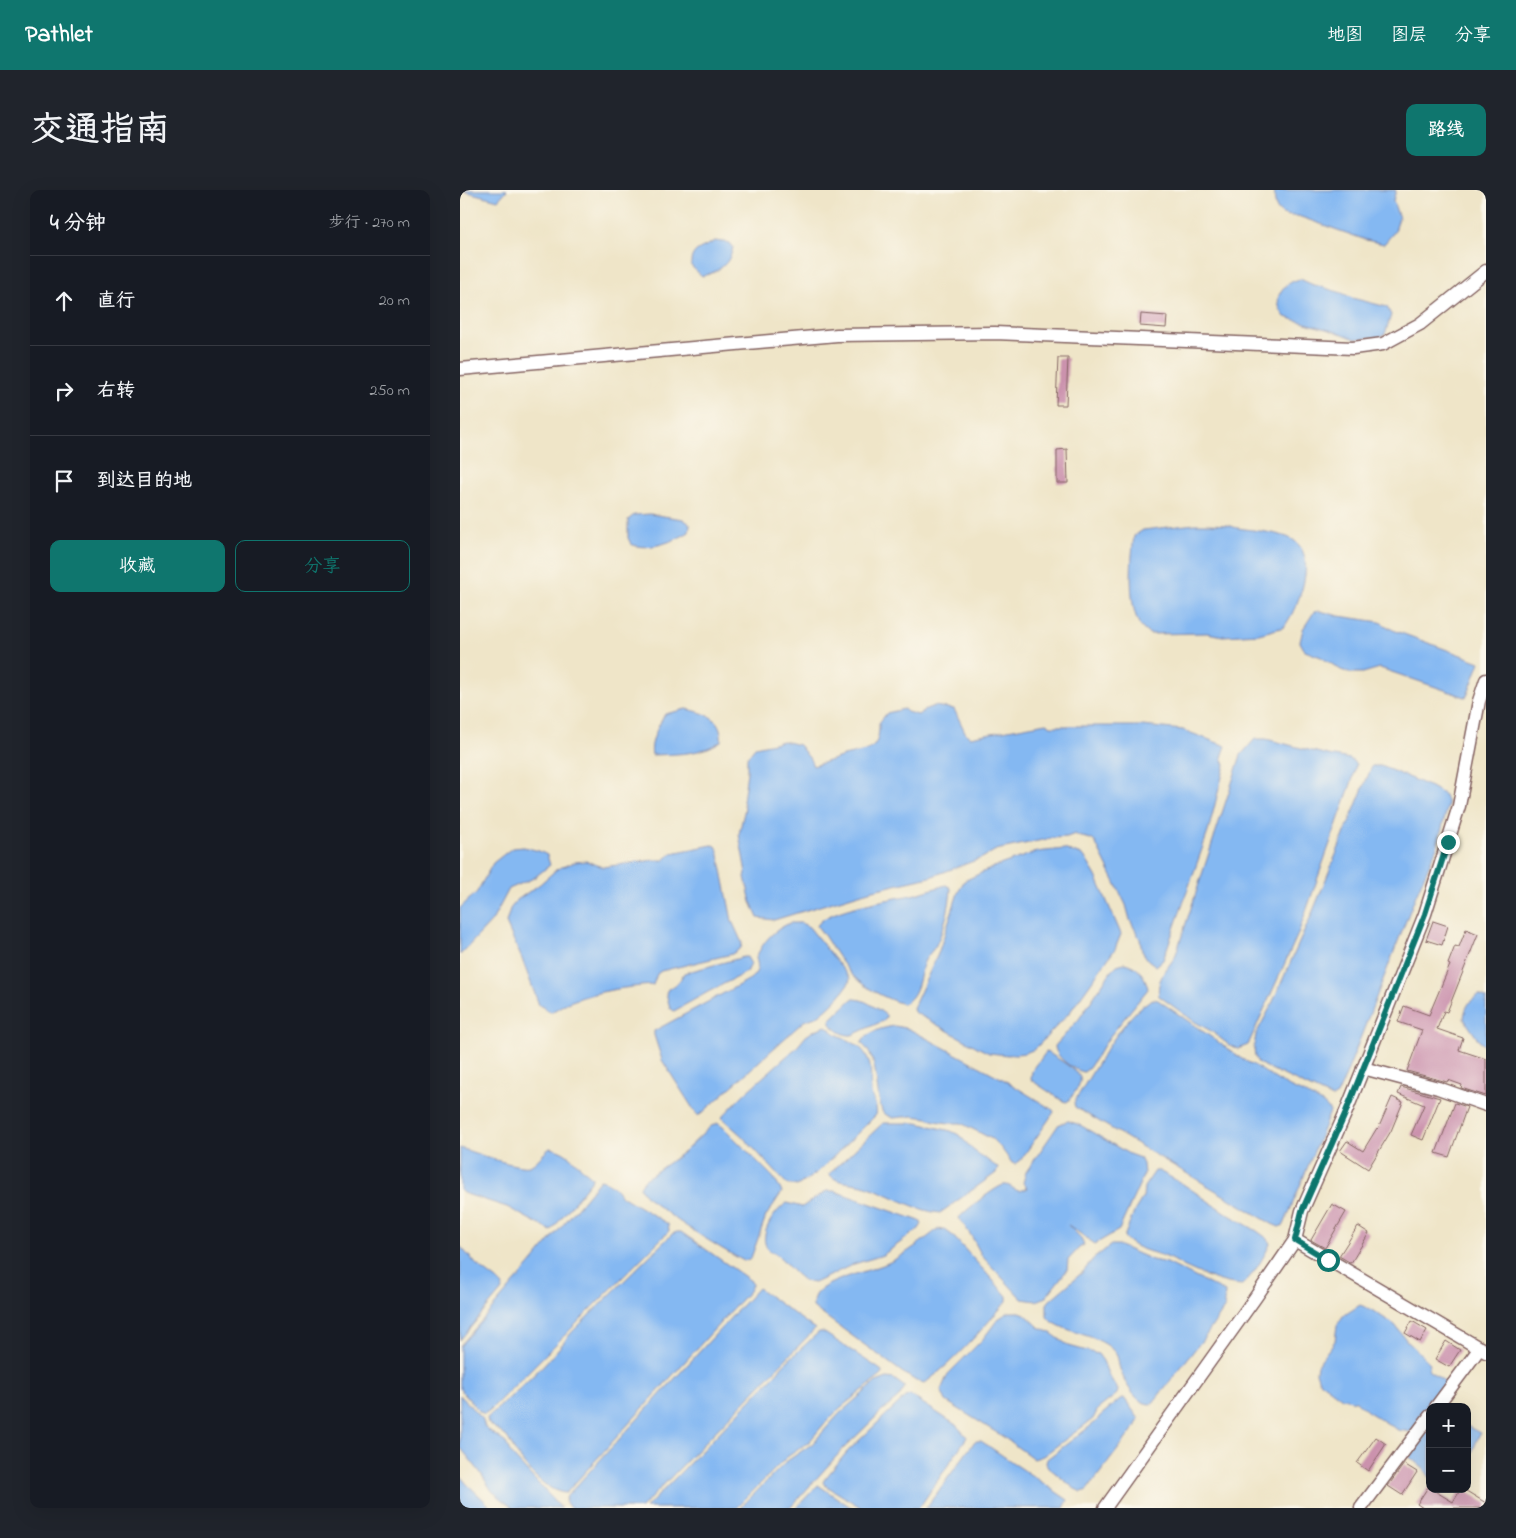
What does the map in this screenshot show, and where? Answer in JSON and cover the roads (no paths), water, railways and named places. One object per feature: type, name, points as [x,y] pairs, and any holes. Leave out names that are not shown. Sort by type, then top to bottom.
[{"type":"street","points":[[460,369],[837,335],[995,333],[1353,348],[1383,344],[1420,324],[1486,271]]},
{"type":"street","points":[[1105,1508],[1295,1240],[1302,1211],[1363,1068],[1425,914],[1460,806],[1479,701],[1486,680]]},
{"type":"street","points":[[1363,1068],[1438,1088],[1486,1105]]},
{"type":"street","points":[[1295,1240],[1483,1350],[1439,1403]]},
{"type":"street","points":[[1361,1508],[1426,1421]]},
{"type":"water","points":[[460,190],[507,190],[498,200]]},
{"type":"water","points":[[1275,190],[1396,190],[1393,201],[1399,218],[1395,231],[1384,244],[1366,240],[1298,216],[1281,213],[1276,207]]},
{"type":"water","points":[[715,241],[730,243],[733,247],[732,253],[726,263],[718,270],[702,276],[691,266],[691,260],[695,252]]},
{"type":"water","points":[[1300,279],[1352,298],[1387,307],[1391,315],[1385,334],[1380,337],[1355,339],[1285,317],[1281,311],[1278,299],[1287,285]]},
{"type":"water","points":[[650,514],[683,519],[690,524],[689,532],[669,542],[653,546],[645,547],[631,544],[628,538],[628,520],[634,515]]},
{"type":"water","points":[[1195,524],[1229,525],[1285,536],[1296,542],[1302,550],[1305,572],[1299,597],[1284,627],[1259,634],[1223,636],[1207,633],[1150,634],[1142,628],[1133,605],[1131,590],[1134,536],[1143,530]]},
{"type":"water","points":[[1320,611],[1380,622],[1393,630],[1480,662],[1467,696],[1465,697],[1380,668],[1363,673],[1350,673],[1341,670],[1321,657],[1305,651],[1300,642],[1303,629],[1314,612]]},
{"type":"water","points":[[934,706],[954,709],[966,734],[970,737],[1046,723],[1051,726],[1142,726],[1183,730],[1226,746],[1222,757],[1225,765],[1208,832],[1163,960],[1156,966],[1148,960],[1142,951],[1140,939],[1130,920],[1126,905],[1095,842],[1075,834],[996,850],[982,858],[930,877],[869,891],[774,920],[758,918],[751,902],[745,877],[746,873],[739,834],[745,808],[743,801],[747,757],[755,747],[783,741],[799,745],[813,766],[870,748],[877,740],[879,723],[887,713],[904,709],[907,712],[918,715]]},
{"type":"water","points":[[686,709],[700,712],[712,718],[719,727],[721,741],[713,746],[697,751],[652,755],[653,739],[665,714]]},
{"type":"water","points":[[1255,739],[1266,739],[1350,759],[1356,764],[1353,778],[1298,934],[1248,1045],[1238,1049],[1229,1045],[1159,996],[1158,990],[1162,975],[1175,957],[1241,755]]},
{"type":"water","points":[[1372,766],[1381,766],[1431,787],[1445,795],[1448,805],[1437,847],[1416,895],[1344,1080],[1337,1095],[1332,1098],[1258,1063],[1254,1047],[1256,1034],[1271,1006],[1311,916]]},
{"type":"water","points":[[712,845],[716,846],[718,850],[732,921],[742,943],[741,948],[732,954],[661,971],[657,974],[653,985],[601,992],[569,1002],[551,1012],[539,1005],[506,923],[510,909],[517,900],[557,869],[575,862],[586,861],[603,867],[664,860],[672,853]]},
{"type":"water","points":[[524,847],[547,855],[550,865],[534,878],[509,889],[492,921],[460,955],[460,908],[477,892],[493,863],[512,848]]},
{"type":"water","points":[[1064,849],[1084,856],[1096,876],[1121,934],[1115,949],[1070,1012],[1035,1049],[1025,1053],[1008,1055],[989,1053],[914,1012],[913,1008],[938,954],[958,893],[964,881],[994,867],[1036,852]]},
{"type":"water","points":[[946,885],[951,888],[942,932],[936,945],[924,962],[915,992],[903,1004],[880,995],[853,976],[817,926],[833,914],[847,909],[916,894]]},
{"type":"water","points":[[790,923],[801,923],[809,927],[850,978],[849,982],[842,993],[827,1008],[817,1016],[804,1021],[700,1115],[697,1115],[662,1060],[654,1031],[750,979],[756,972],[758,967],[756,958],[766,941],[779,929]]},
{"type":"water","points":[[747,957],[751,964],[747,972],[674,1011],[670,1008],[666,993],[668,989],[678,983],[684,973]]},
{"type":"water","points":[[1124,963],[1133,966],[1140,972],[1148,989],[1110,1036],[1089,1068],[1084,1072],[1080,1071],[1061,1059],[1055,1046],[1079,1019],[1112,970],[1117,965]]},
{"type":"water","points":[[1479,995],[1486,998],[1486,1047],[1479,1041],[1464,1019],[1468,1005]]},
{"type":"water","points":[[852,999],[870,1004],[886,1015],[886,1017],[883,1021],[852,1035],[840,1032],[830,1024],[830,1020]]},
{"type":"water","points":[[1153,999],[1158,1000],[1242,1059],[1323,1104],[1330,1112],[1284,1225],[1279,1227],[1272,1224],[1075,1107],[1076,1099],[1110,1044],[1131,1017],[1142,1006]]},
{"type":"water","points":[[826,1026],[861,1048],[867,1057],[870,1070],[871,1093],[876,1107],[876,1115],[818,1172],[797,1186],[787,1184],[722,1117],[744,1094],[797,1047],[806,1036]]},
{"type":"water","points":[[895,1026],[909,1029],[1001,1078],[1053,1110],[1054,1112],[1020,1161],[1015,1164],[1012,1163],[992,1139],[961,1123],[935,1121],[913,1116],[893,1118],[883,1113],[872,1058],[862,1042],[872,1033]]},
{"type":"water","points":[[1046,1052],[1071,1067],[1079,1075],[1078,1087],[1067,1102],[1031,1080],[1032,1071]]},
{"type":"water","points":[[1068,1121],[1080,1125],[1129,1154],[1140,1158],[1144,1174],[1119,1230],[1095,1244],[1068,1225],[1080,1237],[1084,1245],[1068,1260],[1067,1270],[1046,1297],[1036,1301],[1022,1299],[982,1256],[959,1218],[981,1199],[1001,1186],[1008,1185],[1019,1191],[1027,1188],[1023,1183],[1026,1172],[1059,1124]]},
{"type":"water","points":[[717,1123],[773,1177],[782,1192],[766,1216],[751,1258],[744,1261],[669,1215],[655,1204],[640,1187],[644,1180],[684,1152],[710,1127]]},
{"type":"water","points":[[883,1123],[917,1123],[951,1131],[959,1135],[973,1150],[998,1169],[996,1173],[940,1213],[921,1209],[866,1186],[836,1180],[829,1174]]},
{"type":"water","points":[[460,1148],[506,1163],[529,1166],[550,1148],[563,1152],[592,1177],[591,1181],[551,1231],[507,1207],[463,1193],[460,1190]]},
{"type":"water","points":[[1155,1171],[1159,1171],[1183,1184],[1268,1239],[1270,1244],[1264,1255],[1242,1285],[1219,1281],[1204,1275],[1169,1258],[1139,1248],[1124,1237],[1135,1210],[1143,1197],[1144,1187]]},
{"type":"water","points":[[600,1180],[609,1183],[620,1195],[668,1224],[669,1231],[484,1414],[478,1410],[460,1389],[460,1346]]},
{"type":"water","points":[[827,1191],[834,1191],[920,1221],[922,1224],[919,1229],[883,1255],[854,1264],[814,1283],[805,1281],[768,1249],[765,1244],[766,1231],[773,1217],[782,1206],[787,1203],[802,1207]]},
{"type":"water","points":[[938,1229],[945,1230],[952,1235],[1007,1296],[1007,1301],[958,1355],[925,1383],[916,1381],[902,1372],[818,1311],[813,1307],[813,1302],[815,1295],[829,1284],[890,1262],[915,1247]]},
{"type":"water","points":[[681,1232],[751,1281],[752,1285],[749,1291],[566,1493],[558,1492],[530,1471],[507,1437],[488,1423],[487,1418],[531,1377],[572,1332],[672,1234]]},
{"type":"water","points":[[1111,1245],[1118,1245],[1152,1260],[1167,1263],[1225,1292],[1225,1307],[1207,1334],[1152,1404],[1141,1401],[1132,1392],[1122,1375],[1117,1356],[1110,1347],[1054,1323],[1047,1317],[1047,1304],[1050,1300],[1084,1271],[1092,1260]]},
{"type":"water","points":[[460,1246],[477,1265],[503,1286],[502,1290],[460,1340]]},
{"type":"water","points":[[758,1288],[815,1329],[641,1508],[570,1508],[565,1501],[567,1496]]},
{"type":"water","points":[[1360,1305],[1395,1325],[1407,1341],[1430,1363],[1428,1370],[1447,1383],[1432,1403],[1426,1403],[1426,1412],[1411,1432],[1398,1430],[1367,1411],[1356,1401],[1342,1398],[1319,1381],[1316,1372],[1317,1365],[1335,1341],[1337,1325],[1343,1316]]},
{"type":"water","points":[[1009,1312],[1025,1314],[1039,1327],[1069,1346],[1098,1354],[1118,1390],[1117,1394],[1098,1409],[1093,1419],[1043,1456],[1034,1459],[1002,1436],[946,1401],[941,1390],[948,1374],[983,1339],[998,1319]]},
{"type":"water","points":[[819,1332],[823,1332],[878,1368],[882,1371],[882,1375],[840,1408],[809,1442],[787,1457],[736,1508],[646,1508],[782,1366]]},
{"type":"water","points":[[887,1378],[894,1379],[905,1387],[899,1397],[843,1449],[790,1508],[740,1508],[787,1461],[812,1444],[840,1413],[876,1382]]},
{"type":"water","points":[[460,1395],[483,1420],[485,1428],[506,1443],[511,1454],[561,1508],[513,1508],[492,1491],[460,1447]]},
{"type":"water","points":[[910,1395],[956,1425],[967,1437],[919,1508],[862,1508],[825,1485],[823,1483],[824,1480],[847,1452],[905,1397]]},
{"type":"water","points":[[1124,1398],[1139,1419],[1135,1427],[1087,1490],[1082,1492],[1075,1489],[1048,1467],[1047,1459],[1097,1421],[1099,1417],[1120,1399]]},
{"type":"water","points":[[1471,1428],[1480,1433],[1471,1455]]},
{"type":"water","points":[[1426,1430],[1426,1472],[1406,1454]]},
{"type":"water","points":[[975,1441],[981,1441],[1068,1500],[1064,1508],[926,1508]]},
{"type":"water","points":[[460,1476],[490,1506],[491,1508],[460,1508]]},
{"type":"water","points":[[818,1485],[852,1508],[796,1508]]}]
